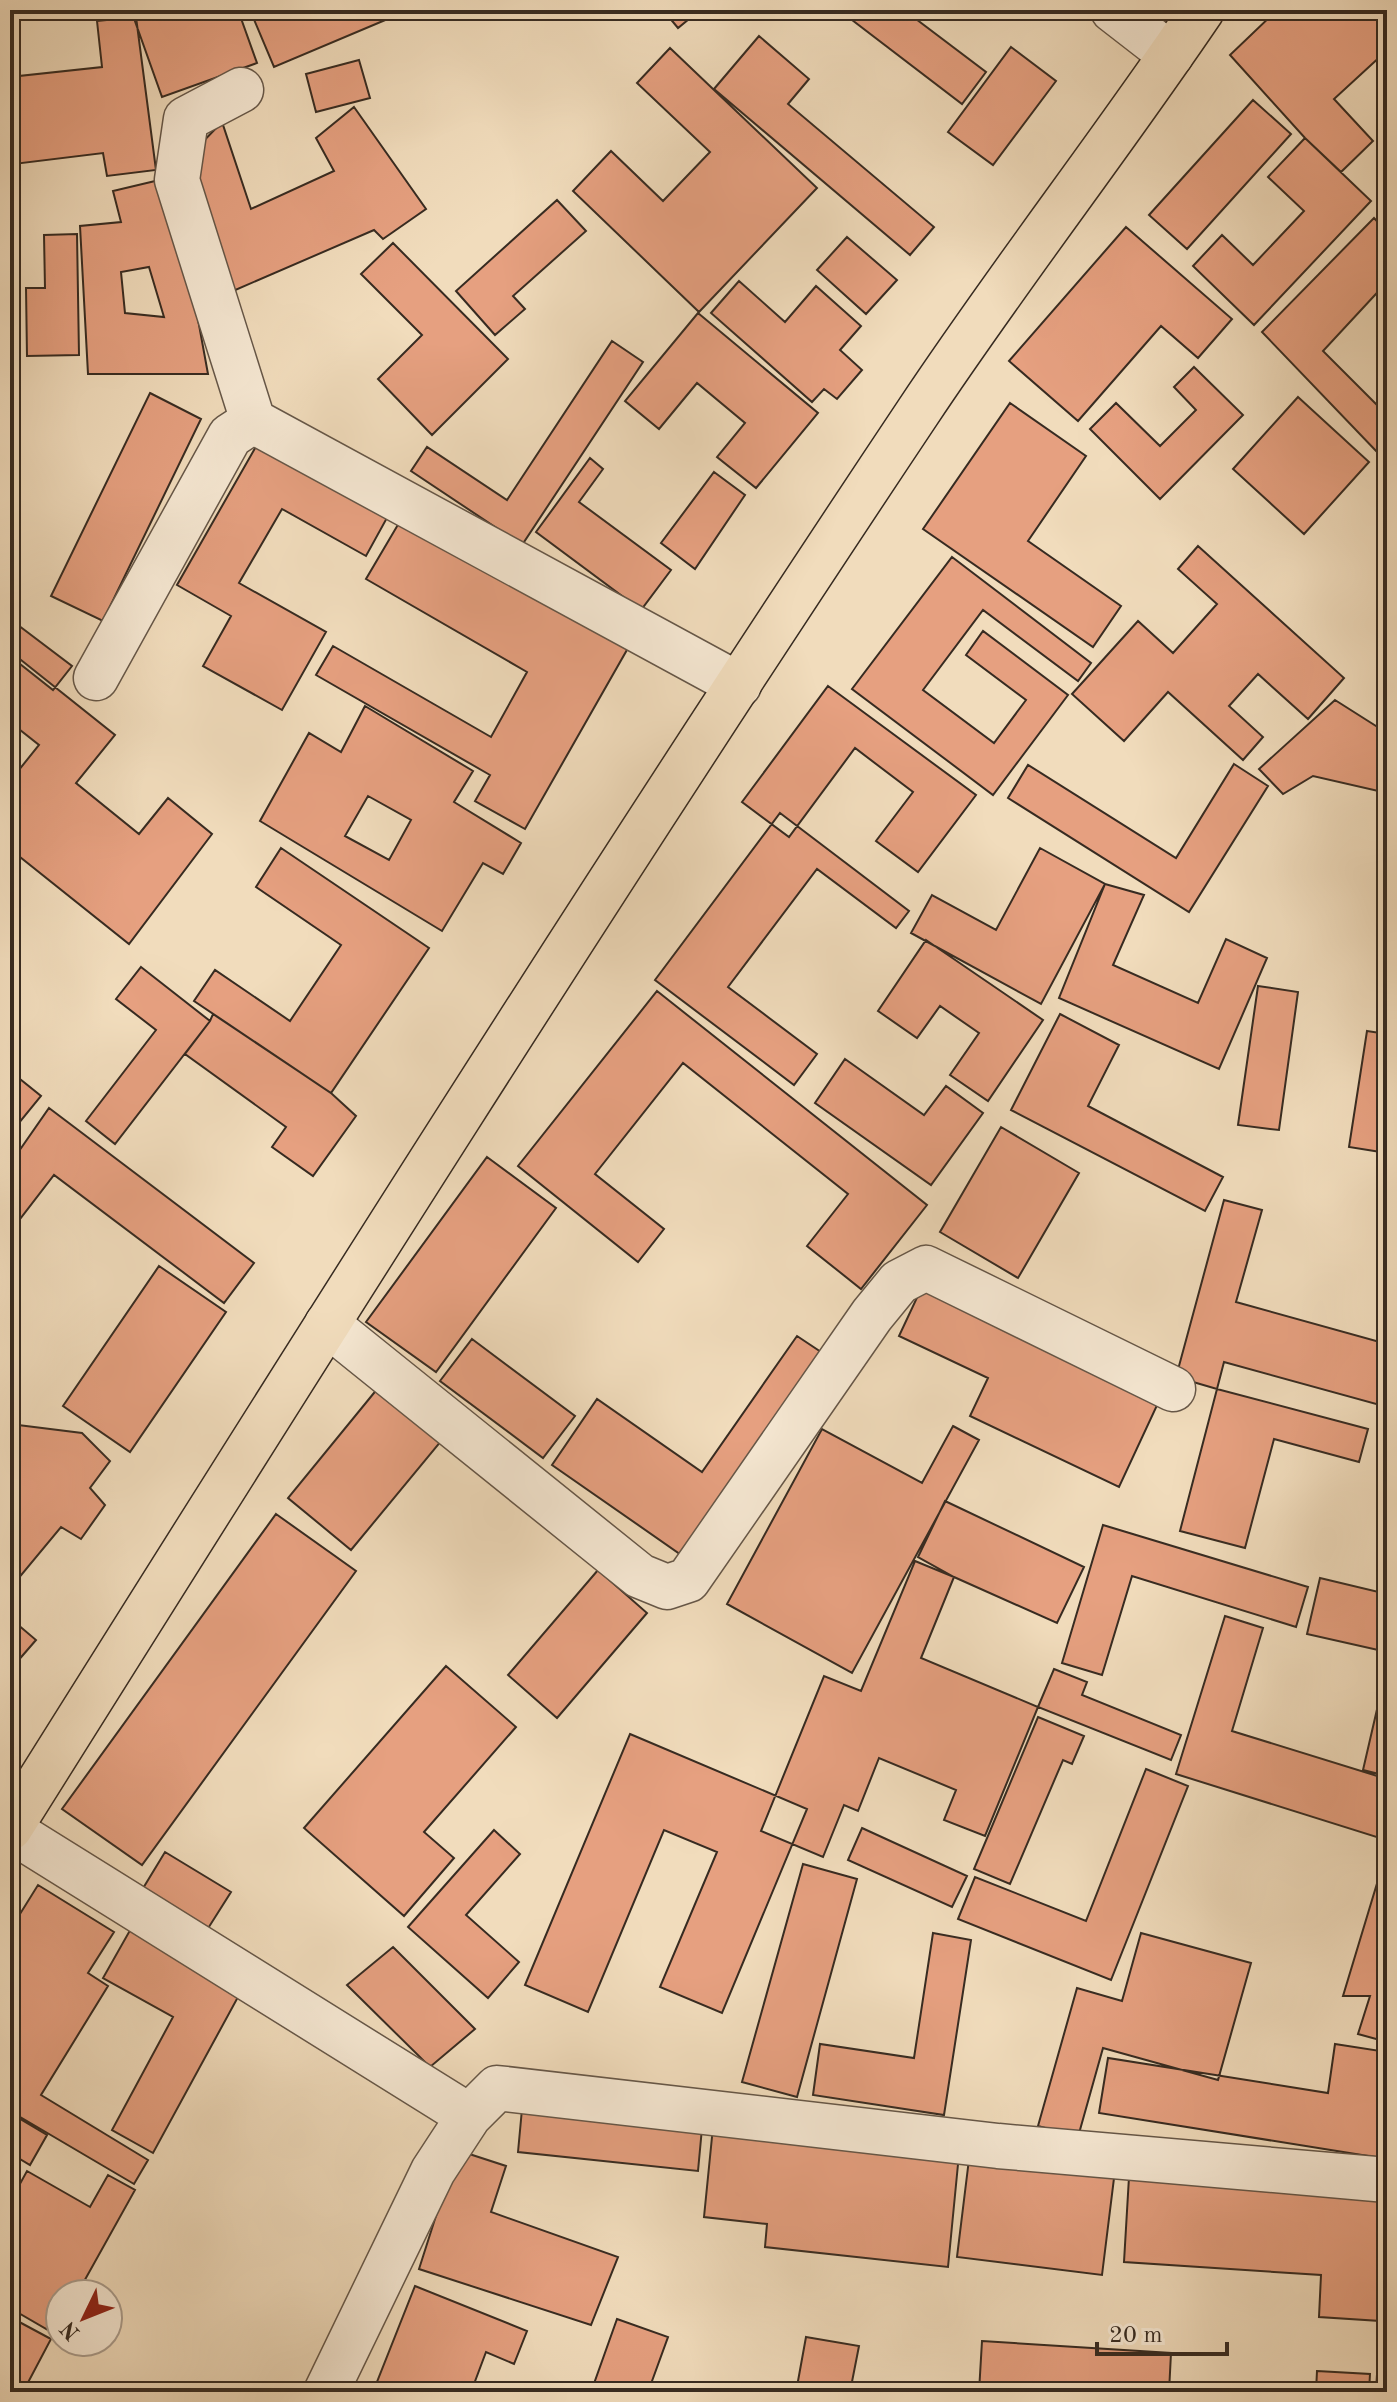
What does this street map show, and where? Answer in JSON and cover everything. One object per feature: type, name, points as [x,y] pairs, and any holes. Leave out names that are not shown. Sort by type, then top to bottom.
[{"type":"main road","points":[[10,1829],[327,1324],[739,685],[922,406],[1202,10]]},
{"type":"street","points":[[1113,10],[1171,55]]},
{"type":"street","points":[[241,90],[186,119],[177,180],[253,421],[739,685]]},
{"type":"street","points":[[96,678],[230,436],[253,421]]},
{"type":"street","points":[[327,1324],[640,1576],[667,1587],[688,1580],[872,1315],[899,1282],[926,1268],[1173,1389]]},
{"type":"street","points":[[10,1829],[469,2116]]},
{"type":"street","points":[[326,2392],[433,2171],[469,2116],[497,2088],[998,2146],[1387,2180]]},
{"type":"building","points":[[131,10],[238,10],[257,63],[162,97]]},
{"type":"building","points":[[250,10],[409,10],[274,67]]},
{"type":"building","points":[[663,10],[700,10],[678,28]]},
{"type":"building","points":[[839,10],[904,10],[986,72],[962,104]]},
{"type":"building","points":[[1277,10],[1387,10],[1387,59],[1383,54],[1334,99],[1373,141],[1341,172],[1305,138],[1230,55]]},
{"type":"building","points":[[136,17],[156,170],[107,176],[103,153],[14,164],[10,138],[10,77],[102,67],[97,21]]},
{"type":"building","points":[[759,36],[809,79],[788,104],[934,227],[910,255],[714,89]]},
{"type":"building","points":[[1011,47],[1056,81],[993,165],[948,132]]},
{"type":"building","points":[[670,48],[817,188],[699,312],[573,191],[611,151],[663,201],[710,152],[637,83]]},
{"type":"building","points":[[359,60],[370,98],[316,112],[306,74]]},
{"type":"building","points":[[1253,100],[1291,134],[1187,249],[1149,215]]},
{"type":"building","points":[[354,107],[426,209],[383,239],[374,230],[226,294],[191,154],[222,122],[251,209],[334,171],[316,138]]},
{"type":"building","points":[[1305,138],[1371,201],[1254,325],[1193,266],[1222,235],[1253,265],[1304,211],[1268,177]]},
{"type":"building","points":[[172,177],[208,374],[88,374],[80,226],[121,222],[113,191]],"holes":[[[149,267],[164,317],[125,313],[121,272]]]},
{"type":"building","points":[[557,200],[586,231],[513,296],[525,309],[495,335],[456,291]]},
{"type":"building","points":[[1374,218],[1387,232],[1387,282],[1323,351],[1380,408],[1387,401],[1387,446],[1379,454],[1262,332]]},
{"type":"building","points":[[1126,227],[1232,319],[1198,358],[1161,326],[1078,421],[1009,361]]},
{"type":"building","points":[[77,234],[79,355],[27,356],[26,288],[45,288],[44,235]]},
{"type":"building","points":[[847,237],[897,280],[866,314],[817,270]]},
{"type":"building","points":[[393,243],[508,359],[432,435],[378,379],[422,335],[361,274]]},
{"type":"building","points":[[739,281],[785,322],[816,286],[861,326],[840,350],[862,370],[837,399],[824,389],[812,402],[711,313]]},
{"type":"building","points":[[10,304],[17,304],[18,355],[10,355]]},
{"type":"building","points":[[1387,310],[1387,329],[1379,319]]},
{"type":"building","points":[[698,313],[818,413],[756,488],[717,457],[745,423],[697,383],[659,429],[625,401]]},
{"type":"building","points":[[612,341],[643,362],[522,545],[411,471],[427,447],[507,500]]},
{"type":"building","points":[[1194,367],[1243,415],[1160,499],[1090,429],[1116,403],[1160,446],[1196,410],[1174,387]]},
{"type":"building","points":[[150,393],[201,419],[103,621],[51,596]]},
{"type":"building","points":[[1298,397],[1369,462],[1304,534],[1233,469]]},
{"type":"building","points":[[1010,403],[1086,456],[1028,541],[1121,606],[1093,647],[923,529]]},
{"type":"building","points":[[258,443],[388,516],[366,556],[282,509],[239,583],[326,632],[282,710],[203,666],[231,616],[177,585]]},
{"type":"building","points":[[590,458],[603,469],[579,502],[671,570],[641,610],[536,532]]},
{"type":"building","points":[[714,472],[745,495],[695,569],[661,543]]},
{"type":"building","points":[[406,511],[632,641],[525,829],[475,801],[490,775],[316,675],[333,646],[491,737],[527,672],[366,579]]},
{"type":"building","points":[[1198,546],[1344,678],[1308,719],[1258,674],[1229,706],[1263,737],[1243,760],[1168,692],[1124,741],[1072,694],[1138,621],[1173,653],[1217,604],[1178,569]]},
{"type":"building","points":[[952,557],[1091,663],[1078,681],[983,610],[923,690],[994,743],[1026,700],[966,655],[983,631],[1068,695],[993,795],[852,689]]},
{"type":"building","points":[[10,619],[72,666],[53,690],[10,656]]},
{"type":"building","points":[[16,656],[115,735],[76,783],[139,834],[168,798],[212,834],[129,944],[10,849],[10,781],[39,745],[10,722],[10,664]]},
{"type":"building","points":[[828,686],[976,795],[918,872],[876,841],[913,792],[855,748],[789,837],[742,802]]},
{"type":"building","points":[[1335,700],[1387,733],[1387,793],[1313,776],[1283,794],[1259,769]]},
{"type":"building","points":[[365,706],[473,771],[454,802],[521,843],[503,874],[483,863],[442,931],[260,821],[309,733],[341,752]],"holes":[[[368,796],[411,820],[389,860],[345,836]]]},
{"type":"building","points":[[1234,764],[1268,786],[1189,912],[1008,798],[1028,765],[1176,858]]},
{"type":"building","points":[[780,813],[909,911],[896,928],[817,869],[728,987],[817,1054],[794,1085],[655,980]]},
{"type":"building","points":[[281,848],[429,948],[331,1093],[194,1001],[215,970],[290,1021],[341,945],[256,887]]},
{"type":"building","points":[[1040,848],[1105,884],[1041,1004],[911,933],[932,895],[996,930]]},
{"type":"building","points":[[1105,884],[1144,895],[1113,965],[1198,1003],[1226,939],[1267,958],[1219,1069],[1059,998]]},
{"type":"building","points":[[926,940],[1043,1020],[988,1101],[950,1075],[979,1033],[940,1006],[917,1038],[878,1011]]},
{"type":"building","points":[[141,967],[210,1021],[115,1144],[86,1121],[156,1030],[116,999]]},
{"type":"building","points":[[1258,986],[1298,992],[1279,1130],[1238,1125]]},
{"type":"building","points":[[657,991],[927,1205],[861,1289],[807,1246],[848,1194],[683,1063],[595,1174],[664,1229],[638,1262],[518,1166]]},
{"type":"building","points":[[213,1014],[331,1093],[356,1116],[313,1176],[272,1147],[286,1127],[185,1054]]},
{"type":"building","points":[[1060,1014],[1119,1045],[1088,1106],[1223,1177],[1205,1211],[1011,1110]]},
{"type":"building","points":[[1367,1031],[1387,1034],[1387,1153],[1349,1147]]},
{"type":"building","points":[[845,1059],[924,1115],[946,1086],[983,1113],[931,1185],[815,1103]]},
{"type":"building","points":[[10,1071],[41,1096],[10,1134]]},
{"type":"building","points":[[49,1108],[254,1263],[224,1303],[54,1175],[10,1232],[10,1164]]},
{"type":"building","points":[[1001,1127],[1079,1173],[1018,1278],[940,1232]]},
{"type":"building","points":[[487,1157],[556,1208],[436,1372],[366,1322]]},
{"type":"building","points":[[1224,1200],[1262,1210],[1236,1302],[1387,1344],[1387,1407],[1224,1362],[1217,1389],[1176,1377]]},
{"type":"building","points":[[159,1266],[226,1312],[130,1452],[63,1406]]},
{"type":"building","points":[[921,1289],[1159,1401],[1119,1487],[970,1416],[988,1378],[899,1336]]},
{"type":"building","points":[[797,1336],[827,1356],[687,1559],[552,1465],[597,1399],[702,1472]]},
{"type":"building","points":[[472,1339],[575,1416],[543,1458],[440,1381]]},
{"type":"building","points":[[378,1388],[442,1440],[351,1550],[288,1498]]},
{"type":"building","points":[[1217,1389],[1368,1429],[1359,1462],[1274,1439],[1245,1548],[1180,1531]]},
{"type":"building","points":[[10,1424],[82,1433],[110,1461],[90,1488],[105,1505],[81,1539],[61,1527],[13,1585],[10,1583]]},
{"type":"building","points":[[953,1426],[979,1440],[852,1673],[727,1604],[822,1429],[922,1483]]},
{"type":"building","points":[[945,1501],[1084,1567],[1057,1623],[954,1577],[918,1557]]},
{"type":"building","points":[[276,1514],[356,1571],[142,1865],[62,1809]]},
{"type":"building","points":[[1103,1525],[1308,1587],[1296,1627],[1132,1576],[1102,1675],[1062,1663]]},
{"type":"building","points":[[915,1561],[954,1577],[921,1658],[1038,1707],[985,1836],[944,1820],[956,1790],[879,1758],[858,1811],[844,1805],[823,1857],[761,1831],[824,1676],[861,1691]]},
{"type":"building","points":[[598,1570],[647,1613],[557,1718],[508,1675]]},
{"type":"building","points":[[1320,1578],[1387,1594],[1387,1652],[1307,1634]]},
{"type":"building","points":[[1225,1616],[1263,1628],[1232,1731],[1387,1779],[1386,1840],[1176,1774]]},
{"type":"building","points":[[10,1618],[36,1640],[10,1670]]},
{"type":"building","points":[[446,1666],[516,1727],[424,1832],[454,1858],[404,1916],[304,1828]]},
{"type":"building","points":[[1387,1666],[1387,1776],[1363,1770]]},
{"type":"building","points":[[1054,1669],[1087,1682],[1082,1695],[1181,1735],[1171,1760],[1038,1707]]},
{"type":"building","points":[[1038,1717],[1084,1736],[1072,1764],[1063,1760],[1010,1884],[974,1869]]},
{"type":"building","points":[[630,1734],[807,1809],[722,2013],[660,1987],[717,1852],[664,1830],[588,2012],[525,1985]]},
{"type":"building","points":[[1146,1769],[1188,1786],[1111,1980],[958,1919],[975,1877],[1086,1921]]},
{"type":"building","points":[[862,1828],[967,1876],[952,1907],[848,1860]]},
{"type":"building","points":[[494,1830],[520,1854],[466,1915],[519,1962],[488,1998],[408,1927]]},
{"type":"building","points":[[165,1852],[231,1892],[207,1930],[142,1890]]},
{"type":"building","points":[[1385,1857],[1387,2042],[1358,2034],[1370,1996],[1343,1996]]},
{"type":"building","points":[[803,1864],[857,1879],[797,2097],[742,2082]]},
{"type":"building","points":[[38,1885],[114,1932],[88,1973],[108,1986],[41,2095],[148,2160],[134,2184],[10,2111],[10,1930]]},
{"type":"building","points":[[133,1925],[244,1986],[153,2153],[112,2130],[173,2017],[103,1978]]},
{"type":"building","points":[[933,1933],[971,1940],[944,2115],[813,2095],[820,2044],[914,2058]]},
{"type":"building","points":[[1141,1933],[1251,1963],[1218,2080],[1103,2048],[1078,2137],[1038,2126],[1077,1988],[1122,2001]]},
{"type":"building","points":[[393,1947],[475,2029],[430,2067],[347,1985]]},
{"type":"building","points":[[1335,2044],[1387,2052],[1387,2159],[1099,2113],[1108,2058],[1328,2093]]},
{"type":"building","points":[[522,2109],[702,2128],[698,2171],[518,2152]]},
{"type":"building","points":[[10,2113],[47,2135],[30,2165],[10,2153]]},
{"type":"building","points":[[713,2127],[959,2154],[948,2267],[765,2247],[767,2224],[704,2217]]},
{"type":"building","points":[[457,2150],[506,2166],[491,2212],[618,2257],[591,2325],[419,2269]]},
{"type":"building","points":[[970,2151],[1115,2170],[1102,2275],[957,2257]]},
{"type":"building","points":[[27,2171],[90,2207],[108,2175],[135,2190],[86,2278],[44,2278],[44,2328],[10,2308],[10,2202]]},
{"type":"building","points":[[1129,2177],[1387,2194],[1387,2392],[1376,2392],[1380,2321],[1319,2317],[1321,2275],[1124,2262]]},
{"type":"building","points":[[415,2286],[527,2331],[514,2364],[486,2352],[471,2392],[373,2392]]},
{"type":"building","points":[[10,2317],[44,2335],[44,2352],[23,2392],[10,2392]]},
{"type":"building","points":[[617,2319],[668,2337],[648,2392],[591,2392]]},
{"type":"building","points":[[806,2337],[859,2346],[850,2392],[796,2392]]},
{"type":"building","points":[[982,2341],[1171,2353],[1169,2392],[979,2392]]},
{"type":"building","points":[[1317,2371],[1370,2374],[1369,2392],[1316,2392]]}]
